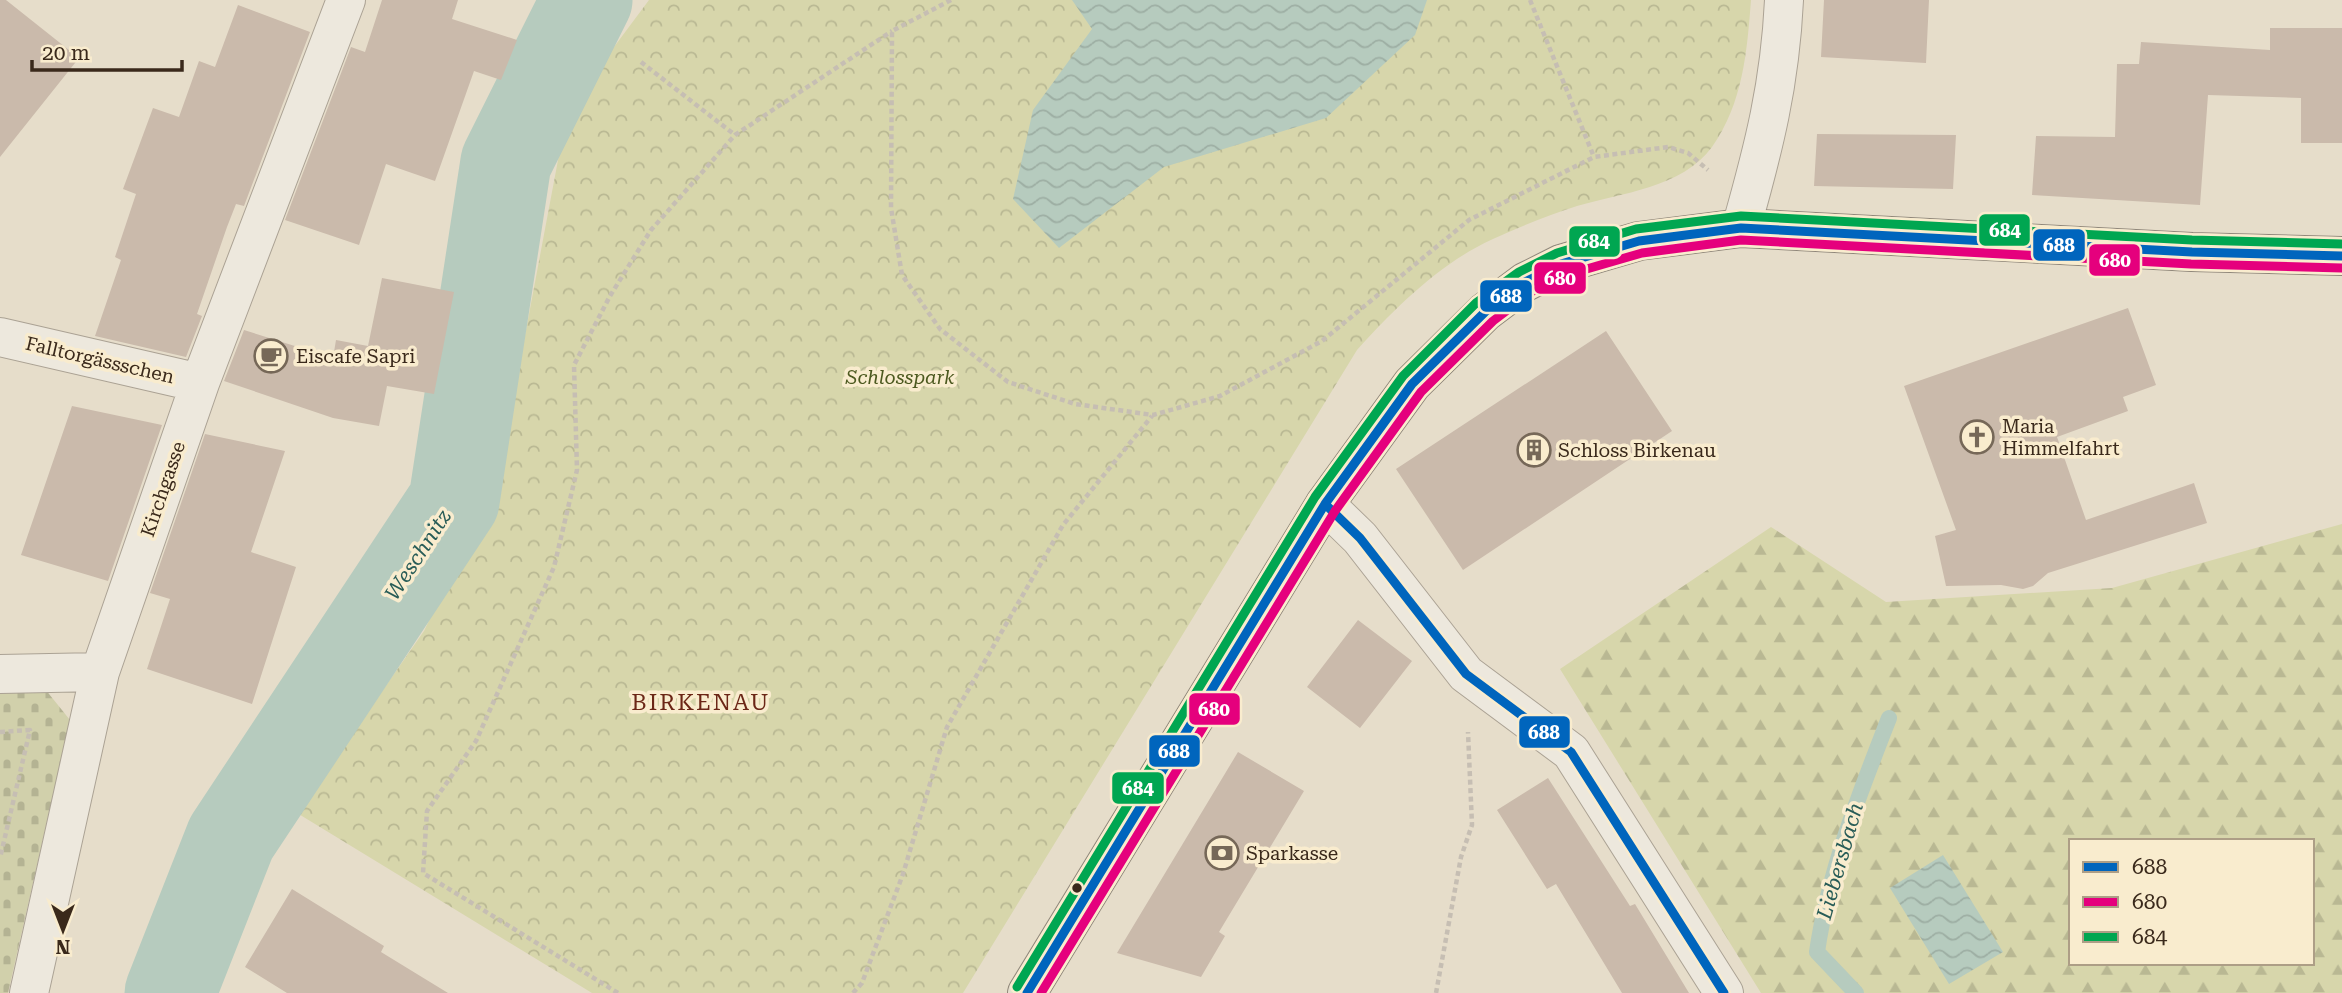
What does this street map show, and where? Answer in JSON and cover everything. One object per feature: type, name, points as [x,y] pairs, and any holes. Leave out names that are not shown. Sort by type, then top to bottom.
[{"type":"main road","points":[[1027,993],[1325,505],[1412,384],[1485,312],[1525,282],[1561,264],[1639,241],[1741,228],[2192,252],[2342,256]]},
{"type":"street","name":"Kirchgasse","points":[[29,993],[100,672],[200,383],[346,0]]},
{"type":"street","points":[[1741,228],[1768,135],[1782,60],[1784,0]]},
{"type":"street","name":"Falltorgässschen","points":[[0,337],[200,383]]},
{"type":"street","points":[[1325,505],[1360,538],[1466,674],[1571,752],[1724,993]]},
{"type":"street","points":[[0,674],[100,672]]},
{"type":"path","points":[[618,993],[423,873],[426,811],[476,741],[554,567],[577,470],[573,365],[610,296],[651,230],[735,135],[892,30],[951,0]]},
{"type":"path","points":[[1530,0],[1594,157]]},
{"type":"path","points":[[892,30],[891,208],[902,275],[940,329],[1008,382],[1075,404],[1153,415],[1220,396],[1322,341],[1469,220],[1594,157],[1668,147],[1688,153],[1696,161]]},
{"type":"path","points":[[641,62],[735,135]]},
{"type":"path","points":[[853,993],[862,983],[903,874],[947,727],[1063,526],[1153,415]]},
{"type":"path","points":[[1436,993],[1461,857],[1472,825],[1466,674]]},
{"type":"path","points":[[0,732],[30,730],[0,858]]},
{"type":"path","points":[[0,830],[7,830]]},
{"type":"green space","name":"Schlosspark","points":[[649,0],[1751,0],[1748,39],[1737,95],[1722,130],[1699,161],[1668,180],[1555,213],[1473,249],[1419,288],[1357,350],[963,993],[592,993],[297,813],[424,631],[478,520],[506,436],[565,123],[611,51]]},
{"type":"green space","points":[[2342,524],[2342,993],[1761,993],[1560,669],[1771,527],[1886,602],[2112,588]]},
{"type":"green space","points":[[45,689],[70,720],[8,993],[0,993],[0,693]]},
{"type":"water","points":[[1072,0],[1427,0],[1415,35],[1326,118],[1164,167],[1059,248],[1013,199],[1033,110],[1092,29]]},
{"type":"water","points":[[1943,855],[2003,952],[1949,984],[1890,888]]},
{"type":"building","points":[[0,0],[6,0],[79,58],[0,157]]},
{"type":"building","points":[[382,0],[458,0],[452,19],[517,40],[501,80],[474,71],[435,181],[386,164],[359,245],[285,220],[351,47],[365,52]]},
{"type":"building","points":[[1824,0],[1929,0],[1926,63],[1821,57]]},
{"type":"building","points":[[238,5],[310,32],[244,206],[236,204],[227,227],[197,314],[202,316],[186,357],[95,336],[121,260],[115,257],[136,194],[123,189],[153,108],[179,117],[199,61],[215,67]]},
{"type":"building","points":[[2270,28],[2342,28],[2342,143],[2301,143],[2301,98],[2208,95],[2200,205],[2032,195],[2036,136],[2115,137],[2117,64],[2139,64],[2141,42],[2270,50]]},
{"type":"building","points":[[1817,134],[1956,135],[1953,189],[1814,186]]},
{"type":"building","points":[[382,278],[454,292],[434,394],[387,386],[379,426],[333,418],[224,381],[244,330],[333,358],[336,340],[368,346]]},
{"type":"building","points":[[2128,308],[2156,385],[2123,397],[2128,411],[2057,437],[2086,520],[2194,483],[2207,523],[2048,573],[2033,586],[2023,589],[2001,585],[1946,586],[1935,536],[1956,530],[1904,386]]},
{"type":"building","name":"Schloss Birkenau","points":[[1606,331],[1672,431],[1463,570],[1396,469]]},
{"type":"building","points":[[72,406],[162,425],[108,581],[21,555]]},
{"type":"building","points":[[205,434],[285,451],[251,552],[296,567],[252,704],[147,669],[170,599],[150,593]]},
{"type":"building","points":[[1358,620],[1412,661],[1360,728],[1307,687]]},
{"type":"building","points":[[1238,752],[1304,791],[1219,932],[1225,936],[1201,977],[1117,953]]},
{"type":"building","points":[[1548,778],[1630,906],[1635,904],[1689,993],[1622,993],[1556,884],[1547,889],[1497,810]]},
{"type":"building","points":[[292,889],[384,946],[381,952],[448,993],[287,993],[245,967]]},
{"type":"waterway","name":"Weschnitz","points":[[170,993],[231,838],[454,501],[506,162],[587,0]]},
{"type":"waterway","name":"Liebersbach","points":[[1856,993],[1817,952],[1837,862],[1889,718]]},
{"type":"transit line","name":"684","points":[[1017,987],[1315,497],[1403,376],[1476,303],[1519,272],[1557,253],[1636,229],[1741,216],[2192,240],[2342,244]]},
{"type":"transit line","name":"688","points":[[1027,993],[1325,504],[1412,384],[1485,312],[1525,282],[1561,264],[1639,241],[1741,228],[2192,252],[2342,256]]},
{"type":"transit line","name":"680","points":[[1041,993],[1335,511],[1421,392],[1493,321],[1531,292],[1566,275],[1642,253],[1741,240],[2191,264],[2342,268]]},
{"type":"transit line","name":"688","points":[[1325,504],[1360,538],[1466,674],[1571,752],[1724,993]]},
{"type":"place","name":"Eiscafe Sapri","points":[[271,356]]},
{"type":"place","name":"Maria Himmelfahrt","points":[[1977,437]]},
{"type":"place","name":"Schloss Birkenau","points":[[1534,450]]},
{"type":"place","name":"Sparkasse","points":[[1222,853]]},
{"type":"district","name":"BIRKENAU","points":[[701,702]]}]
